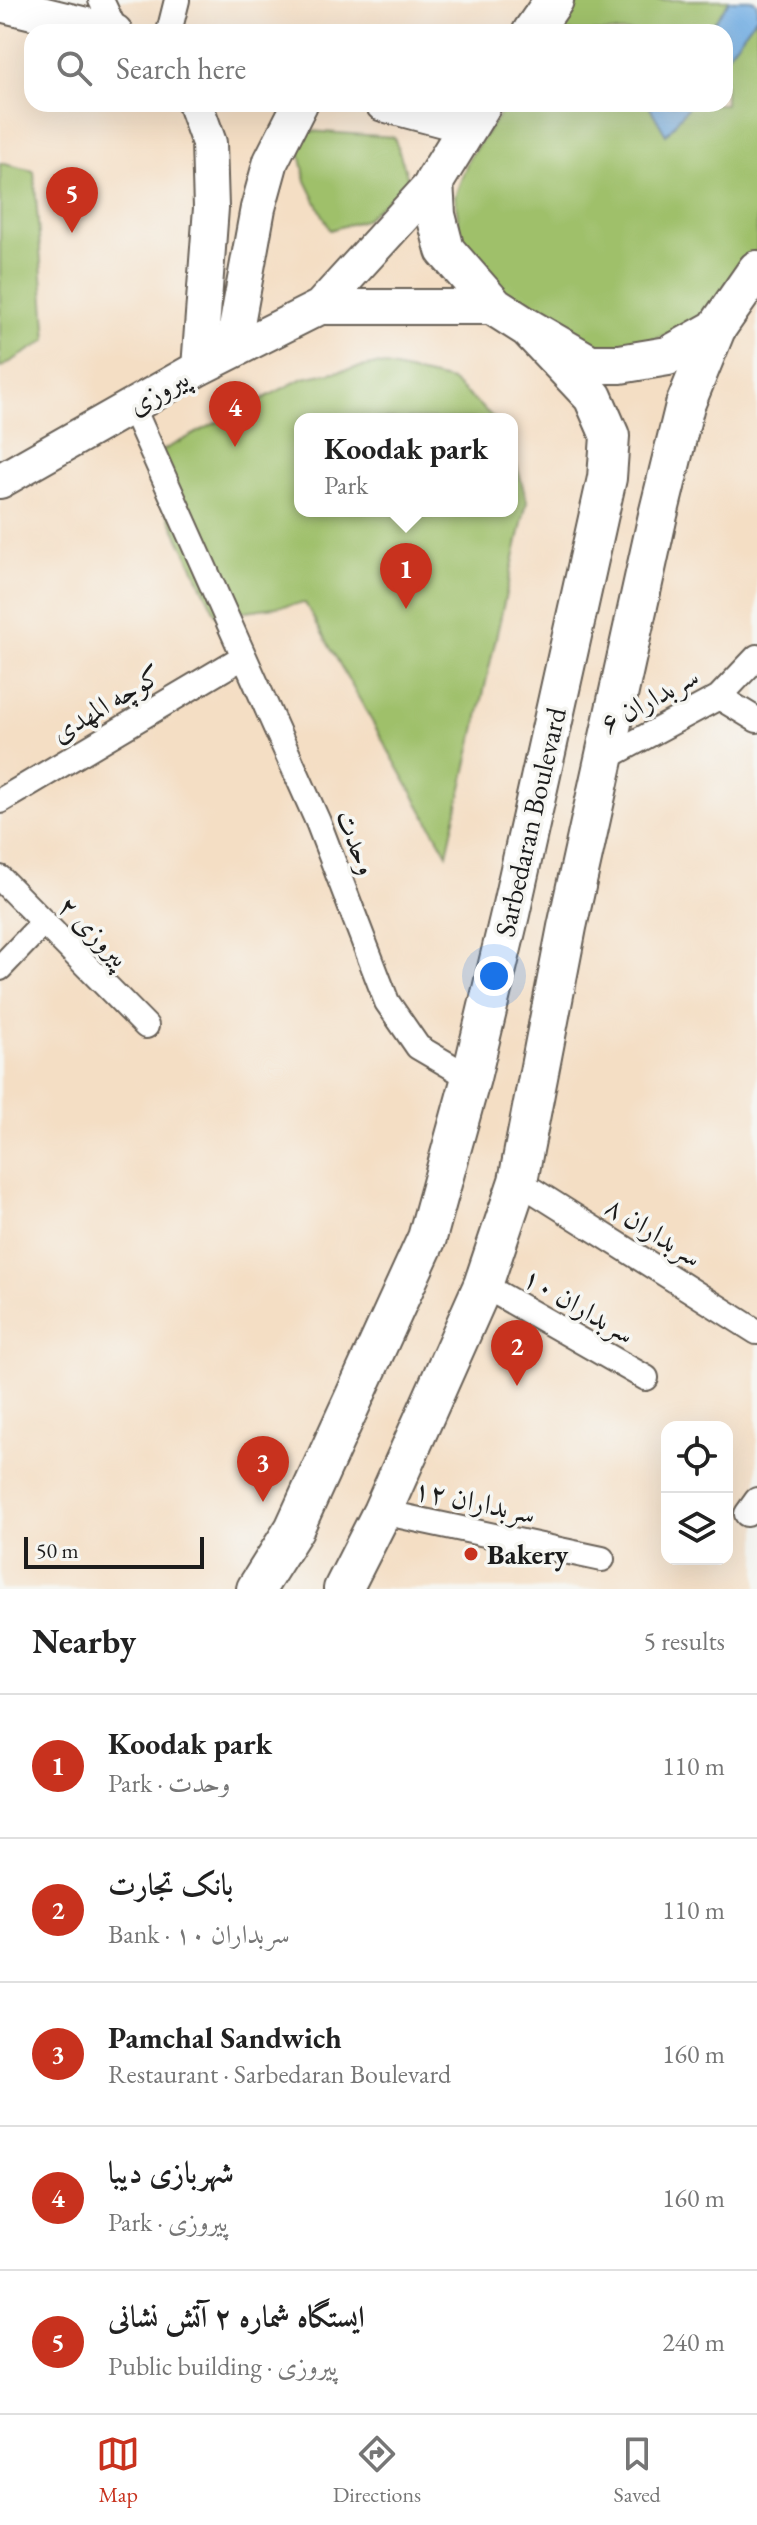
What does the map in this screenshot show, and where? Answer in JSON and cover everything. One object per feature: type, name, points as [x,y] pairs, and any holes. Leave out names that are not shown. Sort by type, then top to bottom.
[{"type":"main road","points":[[538,24],[554,0]]},
{"type":"main road","points":[[474,115],[434,182],[436,215],[445,250],[495,307],[590,364],[620,364],[668,356],[716,329],[757,270]]},
{"type":"main road","name":"Sarbedaran Boulevard","points":[[256,1589],[294,1529],[427,1238],[471,1078],[510,914],[607,478],[610,436],[593,397],[528,328]]},
{"type":"main road","name":"Sarbedaran Boulevard","points":[[343,1589],[382,1512],[483,1285],[518,1181],[567,927],[685,405],[716,329]]},
{"type":"main road","points":[[510,914],[567,927]]},
{"type":"street","points":[[101,0],[112,24]]},
{"type":"street","points":[[171,24],[177,0]]},
{"type":"street","points":[[0,4],[83,24]]},
{"type":"street","points":[[198,112],[209,143],[211,208],[199,368]]},
{"type":"street","points":[[232,351],[249,250],[271,161],[296,112]]},
{"type":"street","points":[[449,112],[474,115]]},
{"type":"street","points":[[320,307],[434,182]]},
{"type":"street","points":[[320,307],[495,307]]},
{"type":"street","name":"پیروزی","points":[[0,481],[199,368],[320,307]]},
{"type":"street","name":"وحدت","points":[[132,406],[318,822],[387,1002],[418,1047],[471,1078]]},
{"type":"street","name":"کوچه المهدی","points":[[0,801],[243,657]]},
{"type":"street","name":"سربداران ۶","points":[[604,759],[719,697],[757,657]]},
{"type":"street","points":[[719,697],[757,720]]},
{"type":"street","name":"پیروزی ۲","points":[[0,878],[146,1026]]},
{"type":"street","points":[[0,968],[44,922]]},
{"type":"street","name":"سربداران ۸","points":[[518,1181],[757,1332]]},
{"type":"street","name":"سربداران ۱۰","points":[[483,1285],[646,1378]]},
{"type":"street","name":"سربداران ۱۲","points":[[382,1512],[602,1559]]},
{"type":"green space","points":[[580,0],[730,0],[713,24],[564,24]]},
{"type":"green space","points":[[757,16],[757,250],[730,292],[684,328],[620,352],[566,334],[489,281],[461,242],[455,196],[469,158],[501,112],[653,112],[666,135],[684,112],[733,112],[733,48]]},
{"type":"green space","points":[[295,130],[394,137],[409,181],[364,220],[330,230],[306,181]]},
{"type":"green space","points":[[0,163],[34,171],[47,340],[0,368]]},
{"type":"green space","points":[[377,364],[452,381],[488,413],[294,413],[294,517],[518,517],[518,470],[527,501],[447,854],[305,603],[216,615],[142,461],[303,378]]},
{"type":"water","points":[[730,0],[754,0],[757,4],[757,16],[733,48],[733,24],[713,24]]},
{"type":"water","points":[[653,112],[684,112],[666,135]]},
{"type":"place","name":"ایستگاه شماره ۲ آتش نشانی","points":[[72,233]]},
{"type":"place","name":"شهربازی دیبا","points":[[235,447]]},
{"type":"place","name":"Koodak park","points":[[406,609]]},
{"type":"place","name":"بانک تجارت","points":[[517,1386]]},
{"type":"place","name":"Pamchal Sandwich","points":[[263,1502]]},
{"type":"place","name":"Bakery","points":[[471,1554]]}]
